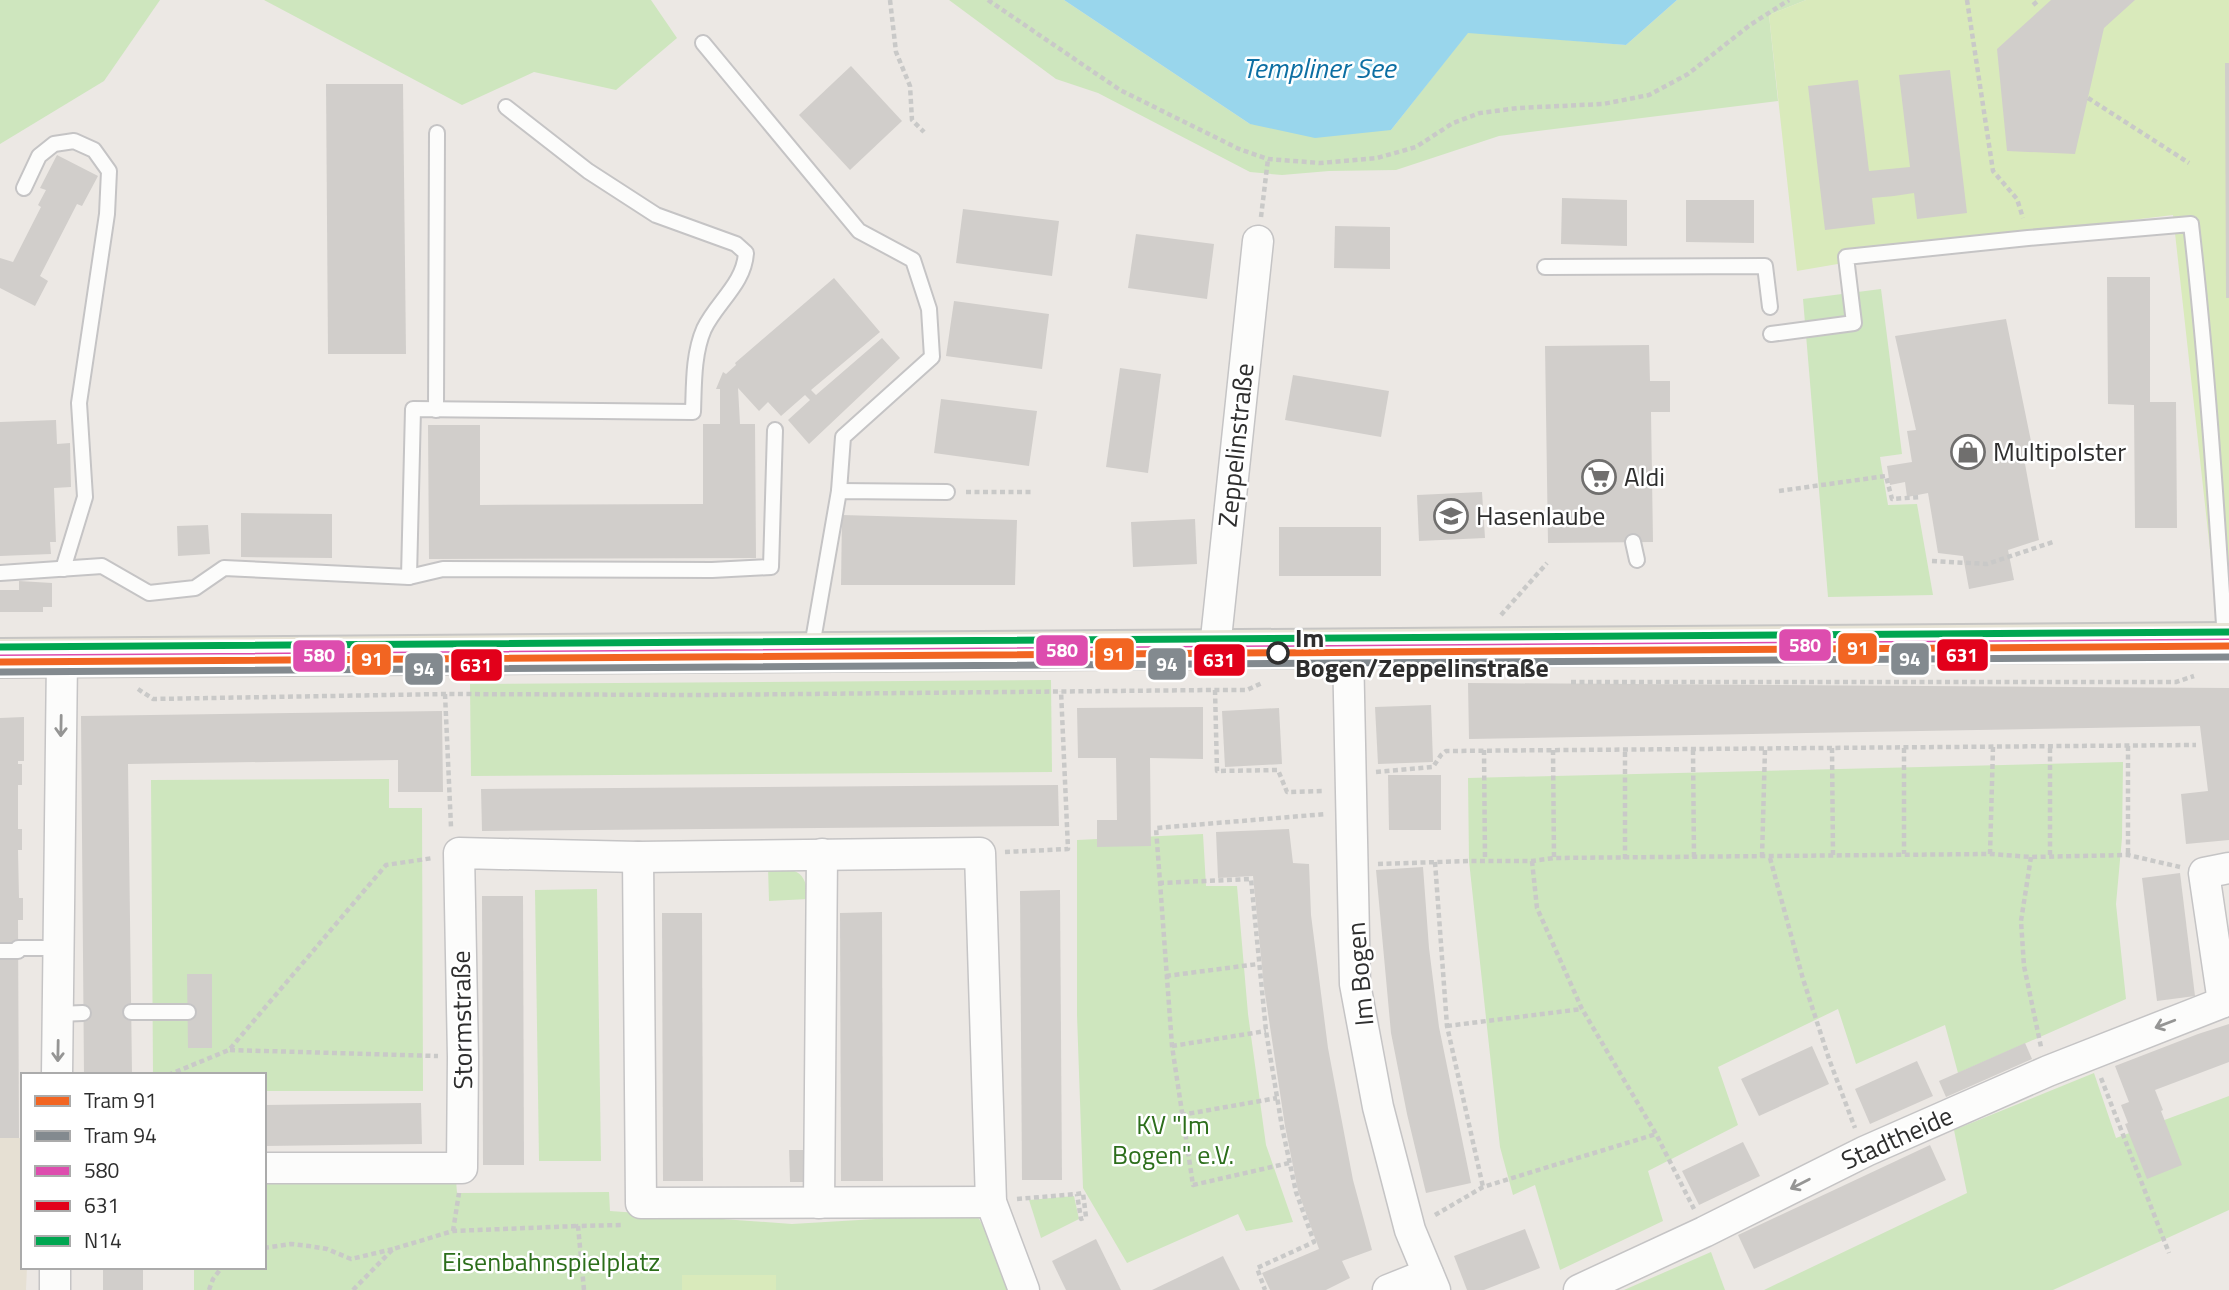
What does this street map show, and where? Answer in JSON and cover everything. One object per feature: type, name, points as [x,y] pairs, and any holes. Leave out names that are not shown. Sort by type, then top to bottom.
[{"type":"main road","points":[[0,658],[2227,642]]},
{"type":"street","name":"Zeppelinstraße","points":[[1214,648],[1258,241]]},
{"type":"street","name":"Im Bogen","points":[[1348,648],[1355,984],[1378,1107],[1410,1230],[1431,1282]]},
{"type":"street","points":[[57,1073],[71,1013],[58,948],[62,658]]},
{"type":"street","points":[[459,853],[638,857],[980,853],[991,1202],[1024,1290]]},
{"type":"street","name":"Stormstraße","points":[[459,853],[462,1168]]},
{"type":"street","points":[[819,1203],[821,854]]},
{"type":"street","points":[[638,857],[641,1203],[991,1202]]},
{"type":"street","name":"Stadtheide","points":[[1579,1290],[1704,1232],[1866,1151],[2091,1053],[2226,1001],[2217,871]]},
{"type":"street","points":[[266,1168],[462,1168]]},
{"type":"street","points":[[55,1269],[55,1290]]},
{"type":"street","points":[[1388,1290],[1431,1282]]},
{"type":"lane","points":[[703,43],[859,231],[913,260],[929,309],[932,357],[843,437],[839,491],[810,654]]},
{"type":"lane","points":[[409,577],[413,409],[693,412],[694,374],[702,332],[719,303],[738,282],[745,267],[746,253],[736,244],[656,215],[588,171],[506,107]]},
{"type":"lane","points":[[436,410],[437,133]]},
{"type":"lane","points":[[24,188],[39,156],[54,144],[74,141],[94,150],[109,171],[107,214],[79,403],[85,497],[63,569]]},
{"type":"lane","points":[[1771,334],[1854,323],[1846,257],[2028,238],[2191,225],[2206,354],[2227,642]]},
{"type":"lane","points":[[1545,267],[1765,266],[1770,307]]},
{"type":"lane","points":[[0,572],[102,566],[149,593],[195,588],[224,568],[409,577],[443,569],[712,570],[771,567],[775,429]]},
{"type":"lane","points":[[839,491],[947,492]]},
{"type":"lane","points":[[1633,542],[1637,560]]},
{"type":"lane","points":[[0,951],[58,948]]},
{"type":"lane","points":[[131,1013],[188,1012]]},
{"type":"path","points":[[890,0],[896,52],[910,86],[912,120],[924,132]]},
{"type":"path","points":[[988,0],[1120,90],[1239,149],[1268,159],[1320,163],[1377,158],[1416,147],[1453,123],[1480,113],[1518,108],[1603,104],[1649,95],[1688,74],[1750,25],[1788,0]]},
{"type":"path","points":[[1967,0],[1993,171],[2018,199],[2028,238]]},
{"type":"path","points":[[2033,5],[2039,0]]},
{"type":"path","points":[[2088,98],[2189,163]]},
{"type":"path","points":[[1258,241],[1268,159]]},
{"type":"path","points":[[1779,491],[1886,476],[1892,499],[1921,497]]},
{"type":"path","points":[[947,492],[1032,492]]},
{"type":"path","points":[[1932,561],[1987,564],[2053,542]]},
{"type":"path","points":[[1472,646],[1547,563]]},
{"type":"path","points":[[153,699],[445,694],[1215,691],[1247,690],[1268,680]]},
{"type":"path","points":[[1561,682],[2176,682]]},
{"type":"path","points":[[980,853],[1068,849],[1061,691]]},
{"type":"path","points":[[1215,691],[1216,771],[1278,770],[1287,792],[1323,791]]},
{"type":"path","points":[[229,1051],[386,866],[459,853],[451,836],[445,694]]},
{"type":"path","points":[[1351,774],[1433,767],[1447,751],[2196,745]]},
{"type":"path","points":[[2050,746],[2050,855]]},
{"type":"path","points":[[2128,746],[2128,855]]},
{"type":"path","points":[[1990,854],[1993,747]]},
{"type":"path","points":[[1762,857],[1765,748]]},
{"type":"path","points":[[1832,748],[1833,856]]},
{"type":"path","points":[[1904,748],[1904,854]]},
{"type":"path","points":[[1625,749],[1625,859]]},
{"type":"path","points":[[1484,750],[1485,860]]},
{"type":"path","points":[[1553,750],[1554,858]]},
{"type":"path","points":[[1693,750],[1694,858]]},
{"type":"path","points":[[1289,1163],[1194,1185],[1172,1046],[1156,828],[1351,813]]},
{"type":"path","points":[[1353,865],[1532,861],[1554,858],[1990,854],[2031,857],[2128,855],[2217,871]]},
{"type":"path","points":[[2031,857],[2021,921],[2024,966],[2048,1071]]},
{"type":"path","points":[[1770,858],[1788,931],[1829,1059],[1846,1107],[1866,1151]]},
{"type":"path","points":[[1532,861],[1537,908],[1582,1009],[1656,1134],[1704,1232]]},
{"type":"path","points":[[1434,862],[1447,1026],[1483,1187]]},
{"type":"path","points":[[1159,883],[1251,879],[1258,964],[1277,1098],[1296,1192],[1314,1242],[1257,1268],[1265,1290]]},
{"type":"path","points":[[1166,976],[1258,964]]},
{"type":"path","points":[[1447,1026],[1582,1009]]},
{"type":"path","points":[[1172,1046],[1266,1031]]},
{"type":"path","points":[[173,1073],[229,1051],[463,1057]]},
{"type":"path","points":[[2091,1053],[2169,1253]]},
{"type":"path","points":[[1181,1115],[1277,1098]]},
{"type":"path","points":[[1410,1230],[1483,1187],[1656,1134]]},
{"type":"path","points":[[453,1231],[462,1168]]},
{"type":"path","points":[[991,1202],[1083,1193],[1086,1217],[1081,1219],[1077,1194]]},
{"type":"path","points":[[266,1248],[291,1244],[309,1246],[327,1249],[351,1259],[453,1231],[641,1224],[641,1203]]},
{"type":"path","points":[[578,1226],[584,1290]]},
{"type":"path","points":[[353,1290],[393,1249]]},
{"type":"path","points":[[209,1290],[220,1269]]},
{"type":"shaded area","points":[[0,1138],[21,1138],[21,1269],[27,1269],[26,1290],[0,1290]]},
{"type":"green space","points":[[0,0],[160,0],[104,81],[0,144]]},
{"type":"green space","points":[[264,0],[651,0],[677,38],[616,90],[534,72],[462,105]]},
{"type":"green space","points":[[949,0],[1064,0],[1250,124],[1391,130],[1468,32],[1626,45],[1677,0],[1806,0],[1769,15],[1778,101],[1499,136],[1396,170],[1282,175],[1250,172],[1098,93],[1056,79]]},
{"type":"green space","points":[[1806,0],[2229,0],[2229,595],[2215,595],[2173,215],[2006,235],[1797,271],[1769,15]]},
{"type":"green space","points":[[1881,289],[1902,454],[1880,457],[1888,505],[1917,504],[1933,595],[1828,597],[1803,299]]},
{"type":"green space","points":[[1051,680],[1052,772],[471,776],[470,684]]},
{"type":"green space","points":[[2123,762],[2122,838],[2116,904],[2126,999],[1958,1073],[1945,1025],[1856,1064],[1838,1009],[1718,1067],[1738,1125],[1648,1171],[1663,1221],[1560,1270],[1535,1185],[1513,1195],[1500,1147],[1469,861],[1468,778]]},
{"type":"green space","points":[[389,779],[389,808],[422,808],[423,1091],[266,1091],[266,1073],[153,1073],[151,780]]},
{"type":"green space","name":"KV \"Im Bogen\" e.V.","points":[[1203,834],[1206,886],[1237,886],[1248,1014],[1266,1145],[1293,1222],[1246,1231],[1238,1214],[1127,1263],[1083,1188],[1077,1015],[1077,840]]},
{"type":"green space","points":[[768,867],[792,870],[802,876],[808,899],[769,901]]},
{"type":"green space","points":[[597,889],[601,1161],[539,1161],[535,890]]},
{"type":"green space","points":[[2094,1073],[2116,1138],[2229,1096],[2229,1210],[2053,1290],[1764,1290],[1967,1193],[1954,1130]]},
{"type":"green space","name":"Eisenbahnspielplatz","points":[[266,1173],[456,1180],[457,1193],[609,1192],[610,1211],[792,1224],[976,1213],[1016,1290],[194,1290],[194,1269],[266,1269]]},
{"type":"green space","points":[[1074,1196],[1079,1219],[1041,1238],[1029,1200]]},
{"type":"green space","points":[[1711,1252],[1725,1290],[1624,1290]]},
{"type":"green space","points":[[682,1275],[776,1275],[776,1290],[682,1290]]},
{"type":"water","name":"Templiner See","points":[[1064,0],[1677,0],[1626,45],[1468,33],[1391,130],[1315,138],[1250,124]]},
{"type":"building","points":[[2051,0],[2135,0],[2104,28],[2075,154],[2007,151],[1997,49]]},
{"type":"building","points":[[2225,63],[2229,63],[2229,298],[2226,298]]},
{"type":"building","points":[[851,66],[902,121],[850,170],[799,115]]},
{"type":"building","points":[[1950,70],[1967,213],[1917,219],[1914,193],[1872,198],[1875,224],[1825,230],[1808,86],[1858,80],[1869,171],[1910,167],[1899,75]]},
{"type":"building","points":[[326,84],[403,84],[406,354],[328,354]]},
{"type":"building","points":[[57,155],[98,176],[82,206],[77,204],[40,276],[48,281],[35,306],[0,288],[0,258],[13,262],[41,207],[38,205],[46,190],[40,188]]},
{"type":"building","points":[[1562,198],[1627,200],[1627,246],[1561,244]]},
{"type":"building","points":[[1686,200],[1754,200],[1754,243],[1686,242]]},
{"type":"building","points":[[963,209],[1059,221],[1052,276],[956,263]]},
{"type":"building","points":[[1335,226],[1390,227],[1390,269],[1334,268]]},
{"type":"building","points":[[1136,234],[1214,244],[1207,299],[1128,288]]},
{"type":"building","points":[[2107,277],[2150,277],[2150,402],[2176,402],[2177,528],[2135,528],[2134,405],[2108,404]]},
{"type":"building","points":[[834,278],[880,332],[811,390],[816,395],[882,338],[900,358],[809,444],[788,420],[810,400],[805,395],[781,416],[768,402],[759,411],[738,388],[740,424],[755,424],[756,558],[429,559],[428,425],[480,425],[480,505],[703,504],[703,424],[720,424],[720,389],[716,389],[723,372],[726,374],[735,363]]},
{"type":"building","points":[[954,301],[1049,314],[1042,369],[946,356]]},
{"type":"building","points":[[2006,319],[2033,451],[2023,453],[2039,540],[2008,550],[2014,580],[1969,589],[1963,556],[1938,553],[1928,493],[1907,497],[1905,482],[1890,485],[1887,466],[1912,462],[1907,431],[1916,430],[1895,336]]},
{"type":"building","name":"Aldi","points":[[1649,345],[1650,381],[1670,381],[1670,412],[1651,412],[1653,542],[1548,543],[1545,346]]},
{"type":"building","points":[[1120,368],[1161,374],[1148,473],[1106,467]]},
{"type":"building","points":[[1293,375],[1389,391],[1381,437],[1285,420]]},
{"type":"building","points":[[941,399],[1037,411],[1029,466],[934,453]]},
{"type":"building","points":[[56,420],[57,444],[70,443],[71,487],[54,488],[56,542],[50,542],[51,554],[0,556],[0,422]]},
{"type":"building","name":"Hasenlaube","points":[[1482,492],[1485,538],[1419,541],[1417,495]]},
{"type":"building","points":[[241,513],[332,514],[332,558],[241,557]]},
{"type":"building","points":[[842,515],[1017,520],[1015,585],[841,585]]},
{"type":"building","points":[[1195,519],[1197,564],[1133,567],[1131,522]]},
{"type":"building","points":[[208,525],[210,554],[178,556],[177,526]]},
{"type":"building","points":[[1279,527],[1381,527],[1381,576],[1279,576]]},
{"type":"building","points":[[19,581],[52,583],[52,607],[43,607],[43,612],[0,612],[0,590],[19,590]]},
{"type":"building","points":[[1468,683],[2229,688],[2229,840],[2186,844],[2181,794],[2208,791],[2200,726],[1469,739]]},
{"type":"building","points":[[1431,705],[1433,762],[1378,764],[1375,707]]},
{"type":"building","points":[[1203,707],[1203,759],[1150,758],[1151,846],[1097,847],[1097,820],[1117,820],[1116,758],[1078,758],[1077,708]]},
{"type":"building","points":[[1279,708],[1282,764],[1225,767],[1222,711]]},
{"type":"building","points":[[442,711],[443,792],[398,792],[398,760],[128,764],[132,1073],[84,1073],[81,716]]},
{"type":"building","points":[[24,717],[24,761],[18,761],[18,764],[22,764],[22,785],[18,785],[18,829],[22,829],[22,850],[18,850],[19,898],[23,898],[23,920],[18,920],[19,1138],[0,1138],[0,718]]},
{"type":"building","points":[[1388,775],[1441,775],[1441,830],[1389,830]]},
{"type":"building","points":[[1058,785],[1059,826],[482,831],[481,789]]},
{"type":"building","points":[[1289,829],[1293,863],[1309,864],[1311,915],[1328,1048],[1353,1180],[1372,1250],[1342,1261],[1350,1278],[1326,1290],[1270,1290],[1262,1273],[1319,1249],[1298,1191],[1285,1126],[1264,987],[1253,876],[1218,878],[1216,832]]},
{"type":"building","points":[[1423,867],[1439,1027],[1471,1183],[1426,1193],[1391,1033],[1376,870]]},
{"type":"building","points":[[2180,873],[2195,996],[2157,1001],[2142,878]]},
{"type":"building","points":[[1060,890],[1062,1180],[1022,1180],[1020,891]]},
{"type":"building","points":[[482,896],[523,896],[524,1165],[483,1165]]},
{"type":"building","points":[[882,912],[883,1181],[841,1181],[840,913]]},
{"type":"building","points":[[662,913],[702,913],[703,1181],[663,1181]]},
{"type":"building","points":[[187,974],[212,974],[212,1048],[188,1048]]},
{"type":"building","points":[[2229,1024],[2229,1062],[2155,1090],[2182,1165],[2147,1179],[2125,1124],[2128,1123],[2121,1105],[2129,1102],[2115,1066]]},
{"type":"building","points":[[2025,1043],[2032,1059],[1946,1097],[1939,1081]]},
{"type":"building","points":[[1812,1046],[1829,1084],[1759,1116],[1741,1079]]},
{"type":"building","points":[[1917,1061],[1933,1096],[1870,1124],[1855,1089]]},
{"type":"building","points":[[421,1103],[422,1144],[266,1146],[266,1105]]},
{"type":"building","points":[[1743,1142],[1760,1176],[1699,1205],[1682,1171]]},
{"type":"building","points":[[1930,1145],[1946,1180],[1754,1269],[1738,1235]]},
{"type":"building","points":[[789,1150],[806,1150],[807,1182],[790,1182]]},
{"type":"building","points":[[1525,1229],[1540,1268],[1484,1290],[1467,1290],[1454,1256]]},
{"type":"building","points":[[1096,1239],[1121,1290],[1066,1290],[1052,1261]]},
{"type":"building","points":[[1223,1256],[1240,1290],[1152,1290]]},
{"type":"building","points":[[103,1269],[143,1269],[143,1290],[103,1290]]},
{"type":"tram line","name":"91","points":[[0,662],[2229,646]]},
{"type":"tram line","name":"94","points":[[0,672],[2229,657]]},
{"type":"transit line","name":"N14","points":[[0,647],[2229,632]]},
{"type":"transit line","name":"580","points":[[0,658],[2229,642]]},
{"type":"transit line","name":"631","points":[[0,668],[2229,653]]},
{"type":"place","name":"Multipolster","points":[[1968,452]]},
{"type":"place","name":"Aldi","points":[[1599,477]]},
{"type":"place","name":"Hasenlaube","points":[[1451,516]]},
{"type":"place","name":"Im Bogen/Zeppelinstraße","points":[[1278,653]]}]
